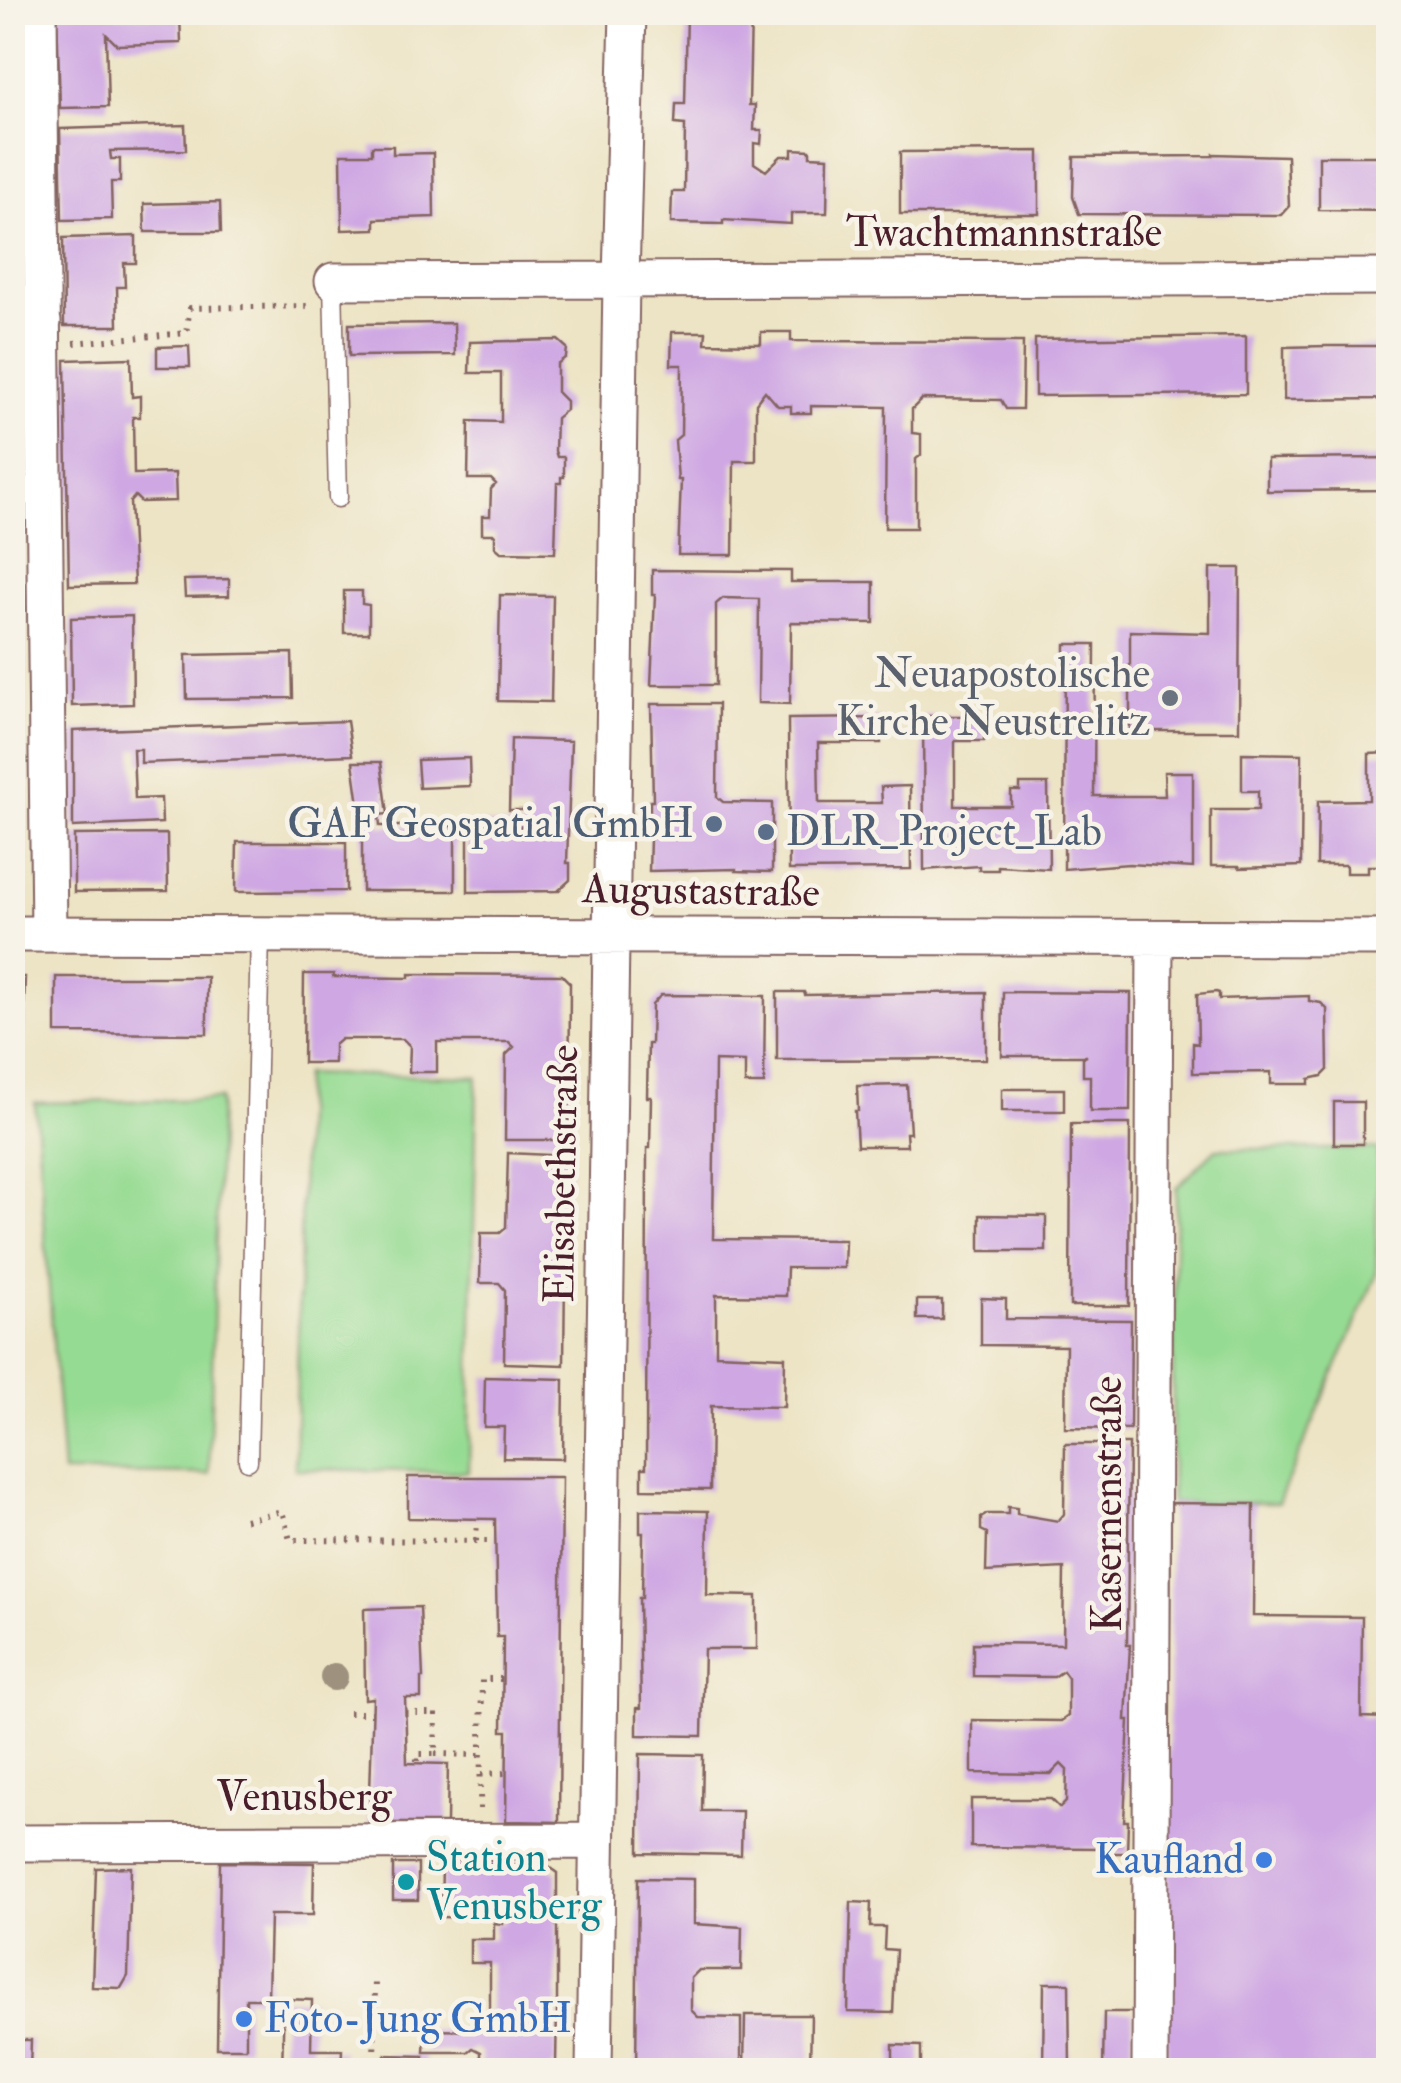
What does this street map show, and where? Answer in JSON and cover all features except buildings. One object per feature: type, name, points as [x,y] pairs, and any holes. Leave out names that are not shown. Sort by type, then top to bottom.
[{"type":"street","points":[[39,12],[28,322],[50,934]]},
{"type":"street","name":"Elisabethstraße","points":[[594,2070],[620,280],[628,12]]},
{"type":"street","name":"Twachtmannstraße","points":[[620,280],[1388,277]]},
{"type":"street","points":[[333,294],[620,280]]},
{"type":"street","name":"Augustastraße","points":[[12,934],[1388,938]]},
{"type":"street","name":"Kasernenstraße","points":[[1150,2062],[1155,938]]},
{"type":"street","name":"Venusberg","points":[[12,1843],[596,1841]]},
{"type":"lane","points":[[333,294],[338,498]]},
{"type":"lane","points":[[248,1461],[260,934]]},
{"type":"path","points":[[82,342],[186,333],[190,308],[333,294]]},
{"type":"path","points":[[245,1520],[282,1511],[290,1540],[495,1542]]},
{"type":"path","points":[[476,1541],[477,1518]]},
{"type":"path","points":[[502,1679],[482,1679],[481,1778],[507,1774]]},
{"type":"path","points":[[350,1712],[373,1713]]},
{"type":"path","points":[[405,1713],[436,1713],[436,1754]]},
{"type":"path","points":[[416,1763],[417,1754],[481,1755]]},
{"type":"path","points":[[374,2070],[375,1976]]},
{"type":"green space","points":[[304,1074],[477,1077],[469,1472],[295,1469]]},
{"type":"green space","points":[[220,1099],[209,1474],[63,1473],[35,1103]]},
{"type":"green space","points":[[1216,1149],[1378,1149],[1376,1276],[1278,1503],[1171,1503],[1176,1188]]},
{"type":"place","name":"Neuapostolische Kirche Neustrelitz","points":[[1170,698]]},
{"type":"place","name":"GAF Geospatial GmbH","points":[[714,824]]},
{"type":"place","name":"DLR_Project_Lab","points":[[766,832]]},
{"type":"place","name":"Kaufland","points":[[1264,1860]]},
{"type":"place","name":"Station Venusberg","points":[[406,1882]]},
{"type":"place","name":"Foto-Jung GmbH","points":[[244,2019]]}]
